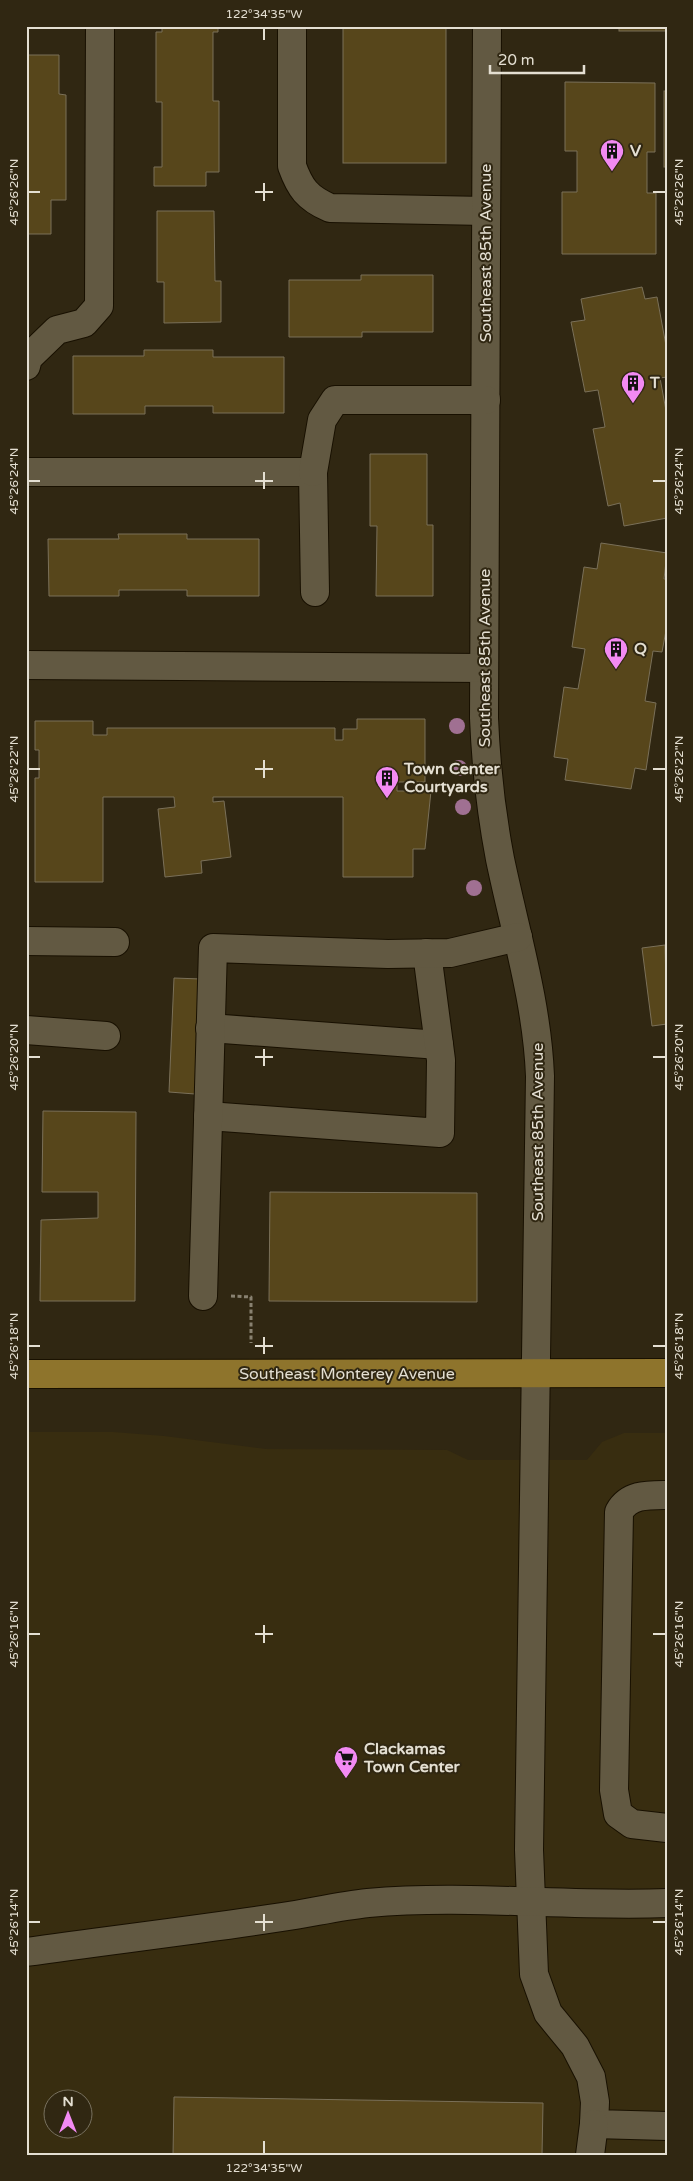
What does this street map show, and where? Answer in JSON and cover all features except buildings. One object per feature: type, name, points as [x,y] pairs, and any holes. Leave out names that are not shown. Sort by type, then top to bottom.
[{"type":"main road","name":"Southeast Monterey Avenue","points":[[26,1374],[667,1373]]},
{"type":"street","points":[[26,366],[28,358],[57,330],[84,323],[99,306],[100,26]]},
{"type":"street","points":[[292,26],[292,166],[299,185],[316,202],[330,208],[486,211]]},
{"type":"street","name":"Southeast 85th Avenue","points":[[487,26],[484,728],[490,802],[500,860],[534,1009],[540,1076],[537,1374]]},
{"type":"street","points":[[315,592],[313,472],[322,420],[335,400],[486,400]]},
{"type":"street","points":[[26,472],[313,472]]},
{"type":"street","points":[[26,665],[484,668]]},
{"type":"street","points":[[204,1296],[213,948],[428,954],[450,953],[518,937]]},
{"type":"street","points":[[26,940],[115,942]]},
{"type":"street","points":[[208,1116],[440,1132],[439,1045],[428,954]]},
{"type":"street","points":[[210,1028],[439,1045]]},
{"type":"street","points":[[26,1030],[106,1036]]},
{"type":"street","points":[[537,1374],[529,1850],[534,1974],[540,1996],[548,2013],[578,2051],[591,2077],[595,2102],[590,2155]]},
{"type":"street","points":[[667,1496],[636,1497],[624,1502],[619,1512],[614,1790],[618,1814],[632,1824],[667,1828]]},
{"type":"street","points":[[26,1952],[284,1917],[367,1903],[441,1900],[532,1901],[609,1905],[667,1903]]},
{"type":"street","points":[[594,2124],[667,2126]]},
{"type":"path","points":[[204,1296],[251,1297],[251,1374]]},
{"type":"shaded area","name":"Clackamas Town Center","points":[[26,1432],[113,1432],[164,1436],[266,1449],[447,1450],[468,1460],[587,1460],[602,1442],[624,1433],[667,1433],[667,2155],[26,2155]]},
{"type":"place","name":"V","points":[[612,172]]},
{"type":"place","name":"T","points":[[633,404]]},
{"type":"place","name":"Q","points":[[616,670]]},
{"type":"place","name":"Town Center Courtyards","points":[[387,799]]},
{"type":"place","name":"Clackamas Town Center","points":[[346,1779]]}]
